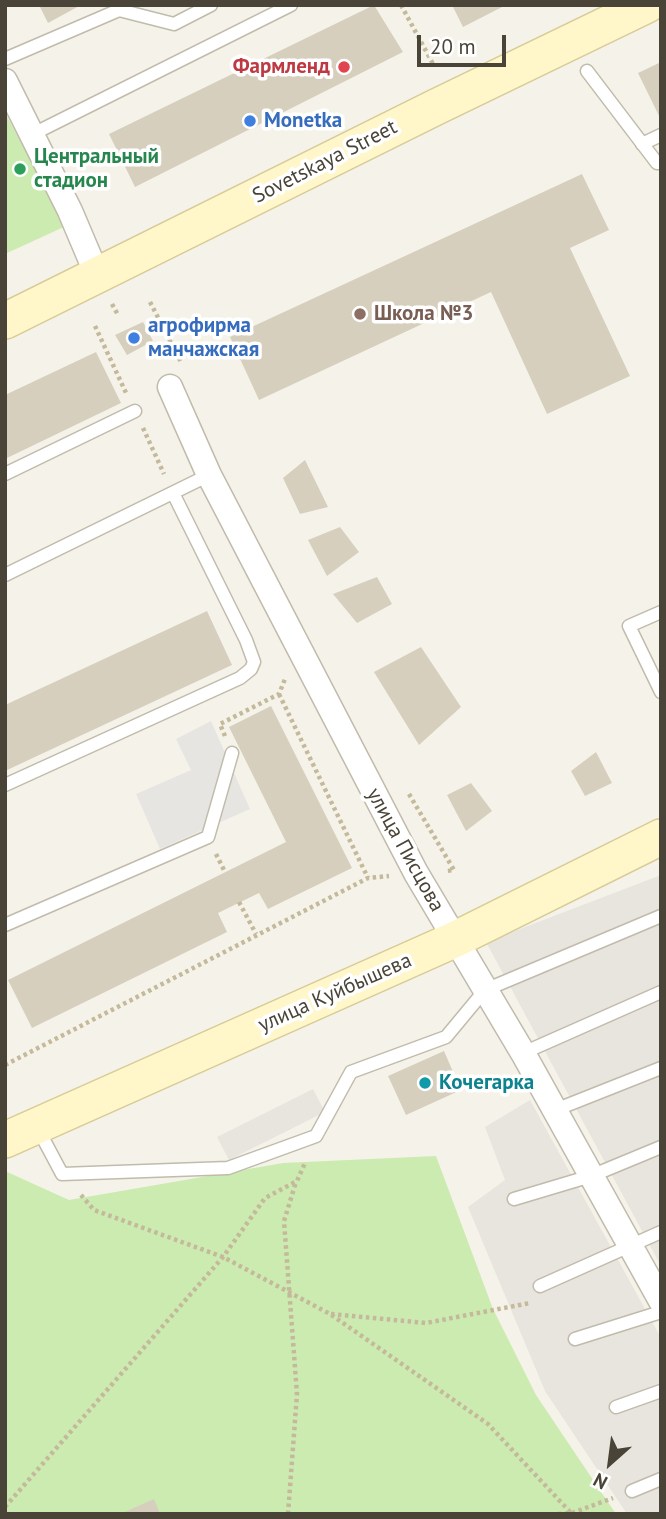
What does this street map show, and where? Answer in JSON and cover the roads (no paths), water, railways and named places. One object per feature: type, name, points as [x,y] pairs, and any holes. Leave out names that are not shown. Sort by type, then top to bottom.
[{"type":"main road","name":"Sovetskaya Street","points":[[5,321],[647,5]]},
{"type":"main road","name":"улица Куйбышева","points":[[21,1133],[456,939],[661,837]]},
{"type":"street","points":[[5,80],[70,211],[98,277]]},
{"type":"street","name":"улица Писцова","points":[[170,387],[209,475],[416,873],[523,1053],[661,1301]]},
{"type":"lane","points":[[5,59],[119,10],[174,24],[211,5]]},
{"type":"lane","points":[[31,135],[291,5]]},
{"type":"lane","points":[[587,71],[657,163],[661,163]]},
{"type":"lane","points":[[642,144],[661,135]]},
{"type":"lane","points":[[5,474],[135,411]]},
{"type":"lane","points":[[5,575],[209,475]]},
{"type":"lane","points":[[5,785],[240,678],[251,669],[254,662],[246,640],[173,493]]},
{"type":"lane","points":[[661,612],[629,626],[661,692]]},
{"type":"lane","points":[[5,925],[208,837],[232,753]]},
{"type":"lane","points":[[21,1133],[62,1174],[228,1168],[316,1136],[351,1072],[446,1037],[485,990],[661,916]]},
{"type":"lane","points":[[523,1053],[661,992]]},
{"type":"lane","points":[[555,1110],[661,1068]]},
{"type":"lane","points":[[514,1199],[591,1176],[661,1147]]},
{"type":"lane","points":[[540,1286],[661,1232]]},
{"type":"lane","points":[[575,1339],[661,1312]]},
{"type":"lane","points":[[616,1407],[661,1391]]},
{"type":"lane","points":[[632,1491],[661,1479]]},
{"type":"place","name":"Фармленд","points":[[344,67]]},
{"type":"place","name":"Monetka","points":[[250,121]]},
{"type":"place","name":"Центральный стадион","points":[[20,169]]},
{"type":"place","name":"Школа №3","points":[[360,314]]},
{"type":"place","name":"агрофирма манчажская","points":[[134,338]]},
{"type":"place","name":"Кочегарка","points":[[425,1083]]}]
